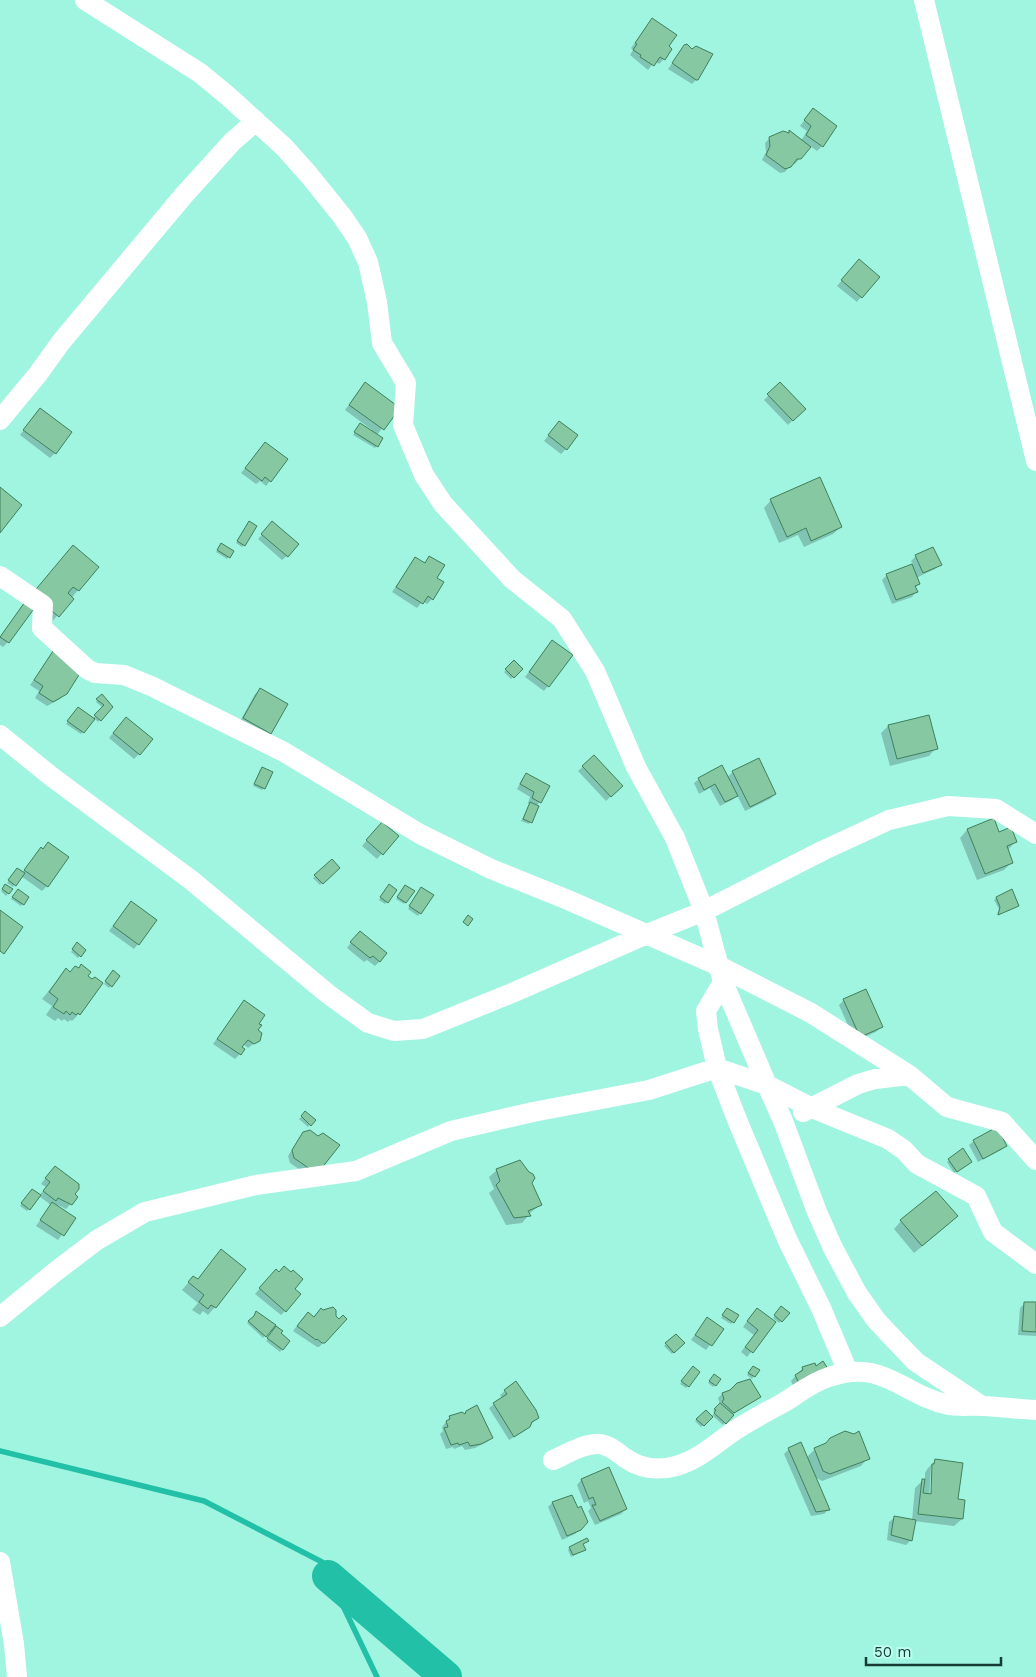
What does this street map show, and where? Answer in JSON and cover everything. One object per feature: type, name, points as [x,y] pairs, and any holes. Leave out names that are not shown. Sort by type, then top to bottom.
[{"type":"street","points":[[85,0],[200,73],[256,121],[284,147],[309,175],[357,238],[368,262],[376,294],[382,343],[406,383],[403,425],[424,475],[444,504],[512,579],[562,619],[595,671],[636,767],[675,838],[704,911],[720,973],[783,1121],[817,1212],[833,1248],[867,1306],[881,1325],[916,1362],[982,1406]]},
{"type":"street","points":[[924,0],[1036,460]]},
{"type":"street","points":[[0,420],[38,374],[61,342],[184,195],[232,142],[256,121]]},
{"type":"street","points":[[0,576],[42,605],[42,628],[87,669],[94,673],[124,675],[193,706],[284,752],[429,838],[491,869],[647,934],[720,973],[810,1013],[909,1076],[947,1107],[1002,1122],[1036,1160]]},
{"type":"street","points":[[0,735],[191,880],[328,994],[368,1023],[394,1031],[423,1029],[512,993],[704,911],[824,850],[889,820],[948,806],[996,809],[1036,834]]},
{"type":"street","points":[[720,973],[706,1011],[717,1068],[787,1239],[821,1308],[848,1372]]},
{"type":"street","points":[[0,1317],[54,1272],[97,1240],[145,1212],[256,1185],[356,1171],[451,1131],[532,1112],[649,1090],[717,1068],[767,1085],[812,1108],[888,1139],[904,1150],[916,1164],[976,1196],[993,1232],[1036,1264]]},
{"type":"street","points":[[783,1121],[858,1084],[875,1079],[909,1076]]},
{"type":"street","points":[[553,1460],[582,1447],[599,1444],[613,1448],[641,1467],[659,1469],[677,1466],[712,1448],[738,1428],[808,1387],[828,1377],[848,1372],[864,1371],[883,1376],[927,1399],[951,1406],[1036,1410]]},
{"type":"street","points":[[0,1562],[2,1590],[14,1644],[17,1677]]},
{"type":"building","points":[[652,18],[677,35],[669,46],[672,49],[665,60],[660,57],[654,66],[633,50],[637,44],[635,43]]},
{"type":"building","points":[[687,44],[692,49],[696,46],[713,54],[698,80],[672,63],[684,45]]},
{"type":"building","points":[[813,108],[837,126],[823,147],[806,135],[811,126],[804,120]]},
{"type":"building","points":[[789,130],[811,147],[801,159],[797,159],[791,167],[785,169],[766,155],[770,146],[769,137],[783,131],[789,133]]},
{"type":"building","points":[[859,259],[880,277],[862,298],[841,280]]},
{"type":"building","points":[[365,382],[400,408],[384,430],[349,405]]},
{"type":"building","points":[[780,382],[806,409],[793,421],[767,394]]},
{"type":"building","points":[[40,408],[72,432],[56,454],[23,430]]},
{"type":"building","points":[[559,421],[578,435],[567,450],[548,435]]},
{"type":"building","points":[[360,423],[383,438],[378,447],[354,432]]},
{"type":"building","points":[[265,442],[288,459],[271,482],[265,477],[262,481],[245,468]]},
{"type":"building","points":[[820,477],[842,527],[811,541],[806,528],[787,537],[770,499]]},
{"type":"building","points":[[0,487],[22,505],[0,533]]},
{"type":"building","points":[[249,521],[257,526],[245,546],[237,541]]},
{"type":"building","points":[[272,521],[299,544],[288,557],[261,534]]},
{"type":"building","points":[[221,543],[234,551],[230,558],[217,550]]},
{"type":"building","points":[[73,545],[99,567],[79,591],[73,587],[68,593],[74,599],[59,617],[32,594]]},
{"type":"building","points":[[933,547],[942,565],[923,573],[915,555]]},
{"type":"building","points":[[429,556],[445,565],[437,578],[444,582],[433,600],[428,596],[423,604],[396,587],[415,557],[425,563]]},
{"type":"building","points":[[912,564],[920,584],[915,586],[918,592],[896,600],[886,574]]},
{"type":"building","points":[[27,599],[36,606],[9,643],[0,637]]},
{"type":"building","points":[[552,640],[573,655],[549,687],[529,672]]},
{"type":"building","points":[[53,651],[82,670],[67,694],[53,702],[39,693],[43,686],[34,680]]},
{"type":"building","points":[[514,660],[523,669],[514,678],[505,669]]},
{"type":"building","points":[[260,688],[288,704],[271,734],[243,718]]},
{"type":"building","points":[[102,694],[113,707],[101,721],[94,715],[104,705],[96,699]]},
{"type":"building","points":[[78,707],[95,719],[84,733],[67,721]]},
{"type":"building","points":[[929,715],[938,749],[897,759],[888,725]]},
{"type":"building","points":[[126,717],[153,739],[140,755],[113,733]]},
{"type":"building","points":[[594,755],[623,786],[611,797],[582,766]]},
{"type":"building","points":[[759,758],[776,794],[750,807],[732,771]]},
{"type":"building","points":[[722,765],[738,796],[725,802],[715,784],[704,790],[698,778]]},
{"type":"building","points":[[262,767],[273,772],[265,789],[254,784]]},
{"type":"building","points":[[526,773],[550,786],[541,803],[532,798],[534,792],[520,784]]},
{"type":"building","points":[[530,802],[539,806],[532,823],[523,819]]},
{"type":"building","points":[[994,818],[999,832],[1011,827],[1017,842],[1007,846],[1013,863],[985,874],[967,829]]},
{"type":"building","points":[[382,822],[399,836],[383,855],[366,840]]},
{"type":"building","points":[[48,842],[69,857],[48,887],[24,870],[41,847],[43,849]]},
{"type":"building","points":[[332,859],[340,868],[323,884],[314,875]]},
{"type":"building","points":[[17,868],[25,873],[16,886],[8,880]]},
{"type":"building","points":[[5,884],[13,889],[9,894],[2,889]]},
{"type":"building","points":[[389,884],[397,890],[388,903],[380,897]]},
{"type":"building","points":[[405,885],[415,891],[406,903],[397,897]]},
{"type":"building","points":[[421,887],[434,895],[421,914],[409,906]]},
{"type":"building","points":[[18,889],[29,897],[24,905],[12,897]]},
{"type":"building","points":[[1012,889],[1019,906],[998,915],[1000,907],[996,897]]},
{"type":"building","points":[[131,901],[157,920],[139,945],[113,926]]},
{"type":"building","points":[[0,910],[23,927],[4,954],[0,951]]},
{"type":"building","points":[[468,915],[473,919],[468,926],[463,922]]},
{"type":"building","points":[[360,931],[387,953],[380,962],[373,956],[370,958],[350,942]]},
{"type":"building","points":[[77,942],[86,950],[81,957],[72,949]]},
{"type":"building","points":[[81,964],[91,972],[88,976],[92,979],[95,977],[103,983],[80,1015],[72,1012],[70,1015],[66,1011],[64,1014],[53,1007],[58,999],[49,992],[66,968],[70,972],[75,966],[79,968]]},
{"type":"building","points":[[113,970],[120,976],[112,987],[105,981]]},
{"type":"building","points":[[866,989],[883,1027],[860,1037],[843,999]]},
{"type":"building","points":[[244,1000],[265,1015],[259,1024],[262,1025],[258,1030],[262,1033],[260,1041],[254,1044],[248,1040],[242,1047],[245,1049],[241,1055],[217,1039]]},
{"type":"building","points":[[305,1111],[316,1120],[311,1126],[301,1116]]},
{"type":"building","points":[[997,1127],[1007,1146],[983,1159],[973,1140]]},
{"type":"building","points":[[310,1130],[318,1136],[323,1133],[340,1145],[317,1174],[294,1158],[292,1150],[303,1132]]},
{"type":"building","points":[[963,1148],[972,1162],[957,1172],[948,1159]]},
{"type":"building","points":[[520,1160],[535,1178],[532,1183],[542,1205],[528,1211],[531,1216],[514,1218],[496,1185],[500,1181],[496,1169]]},
{"type":"building","points":[[55,1166],[79,1184],[79,1189],[75,1194],[78,1197],[72,1205],[58,1198],[56,1201],[43,1191],[50,1182],[45,1178]]},
{"type":"building","points":[[32,1189],[41,1195],[30,1210],[21,1203]]},
{"type":"building","points":[[936,1191],[958,1216],[922,1246],[900,1220]]},
{"type":"building","points":[[52,1202],[76,1218],[64,1236],[40,1220]]},
{"type":"building","points":[[221,1249],[246,1269],[216,1308],[211,1305],[208,1309],[199,1302],[204,1295],[188,1282],[193,1276],[198,1279]]},
{"type":"building","points":[[284,1266],[291,1272],[293,1270],[303,1279],[295,1289],[301,1294],[286,1312],[259,1288],[276,1269],[279,1272]]},
{"type":"building","points":[[1024,1302],[1036,1302],[1036,1332],[1022,1331]]},
{"type":"building","points":[[781,1306],[790,1313],[782,1322],[774,1315]]},
{"type":"building","points":[[333,1307],[339,1319],[343,1315],[347,1319],[325,1343],[316,1340],[297,1326],[308,1312],[314,1317],[321,1308],[323,1310]]},
{"type":"building","points":[[727,1308],[739,1315],[734,1323],[722,1315]]},
{"type":"building","points":[[757,1308],[776,1322],[753,1353],[745,1347],[758,1330],[747,1321]]},
{"type":"building","points":[[256,1311],[276,1325],[266,1337],[248,1321],[254,1316]]},
{"type":"building","points":[[707,1317],[724,1329],[712,1346],[695,1335]]},
{"type":"building","points":[[276,1326],[283,1331],[281,1333],[290,1341],[283,1350],[267,1338]]},
{"type":"building","points":[[676,1334],[685,1343],[674,1353],[665,1343]]},
{"type":"building","points":[[823,1361],[830,1372],[800,1385],[795,1375],[803,1370],[802,1367],[815,1363],[816,1366]]},
{"type":"building","points":[[693,1366],[700,1372],[689,1387],[681,1381]]},
{"type":"building","points":[[753,1366],[760,1370],[755,1377],[748,1373]]},
{"type":"building","points":[[714,1374],[721,1379],[716,1386],[709,1381]]},
{"type":"building","points":[[750,1379],[761,1397],[734,1413],[722,1402],[724,1399],[722,1393],[730,1390],[737,1383]]},
{"type":"building","points":[[516,1381],[536,1410],[539,1418],[532,1422],[530,1427],[514,1437],[493,1403],[507,1394],[504,1390]]},
{"type":"building","points":[[720,1403],[734,1415],[726,1424],[714,1413],[716,1410],[714,1409]]},
{"type":"building","points":[[477,1405],[493,1438],[481,1444],[470,1446],[468,1442],[451,1445],[444,1428],[448,1427],[446,1421],[450,1419],[449,1416],[462,1412],[465,1414],[466,1411]]},
{"type":"building","points":[[706,1410],[713,1417],[704,1426],[696,1419]]},
{"type":"building","points":[[845,1431],[854,1434],[859,1431],[870,1459],[830,1474],[823,1471],[814,1448]]},
{"type":"building","points":[[801,1442],[830,1510],[816,1512],[788,1448]]},
{"type":"building","points":[[935,1459],[963,1463],[958,1499],[965,1500],[963,1519],[918,1514],[922,1479],[925,1479],[923,1493],[931,1494],[932,1464],[934,1464]]},
{"type":"building","points":[[609,1467],[627,1509],[600,1521],[592,1505],[596,1505],[593,1497],[589,1499],[581,1479]]},
{"type":"building","points":[[572,1495],[578,1508],[581,1506],[588,1522],[581,1530],[567,1536],[552,1502]]},
{"type":"building","points":[[894,1516],[916,1520],[912,1541],[891,1535]]},
{"type":"building","points":[[587,1538],[589,1541],[583,1544],[586,1550],[573,1555],[569,1547]]},
{"type":"waterway","points":[[0,1451],[204,1501],[322,1562],[377,1677]]},
{"type":"waterway","points":[[328,1576],[446,1677]]}]
